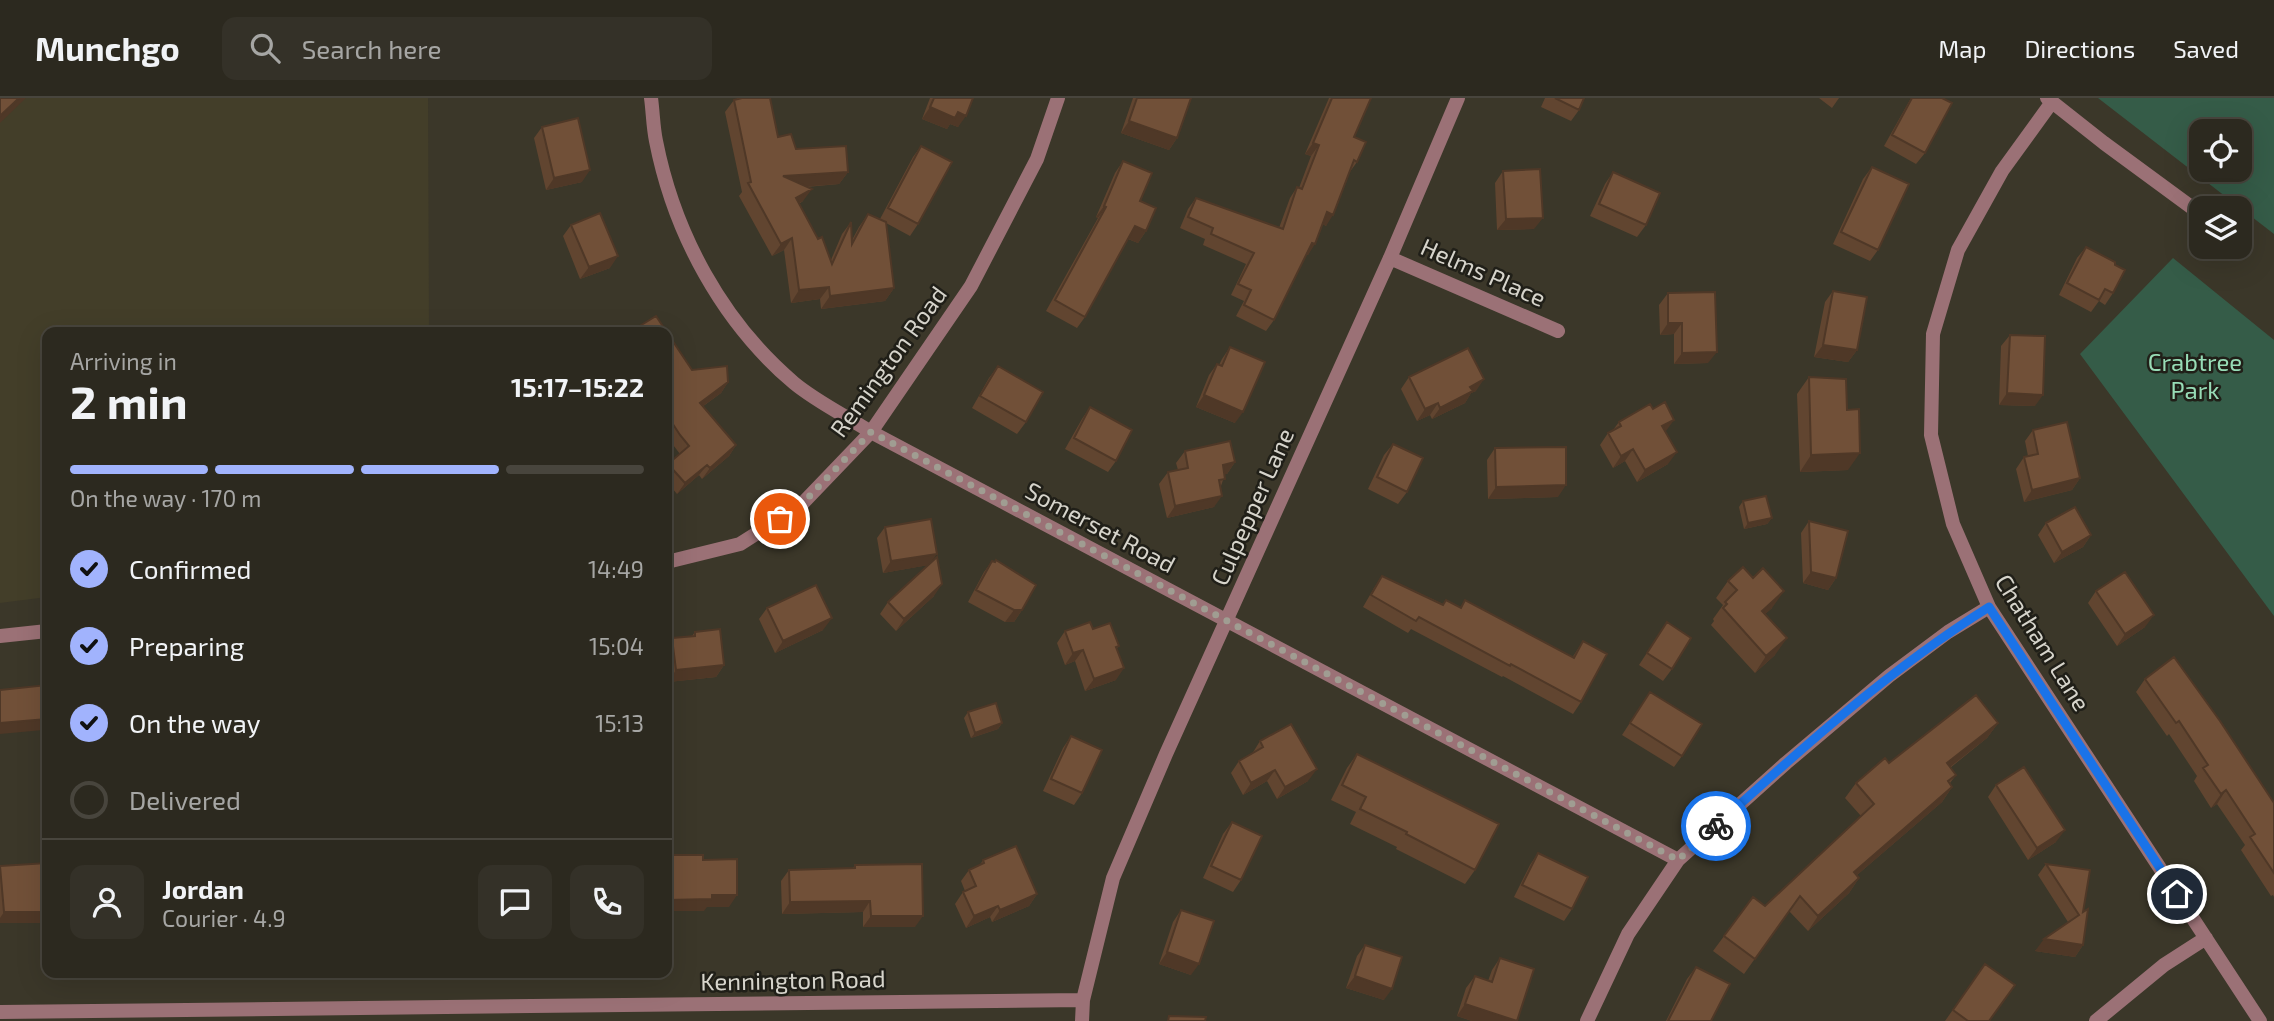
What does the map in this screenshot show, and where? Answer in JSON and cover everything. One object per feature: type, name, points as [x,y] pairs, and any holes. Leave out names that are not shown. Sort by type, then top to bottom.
[{"type":"street","name":"Somerset Road","points":[[651,98],[656,141],[676,209],[710,284],[746,336],[796,384],[871,432],[1678,860]]},
{"type":"street","name":"Remington Road","points":[[672,561],[740,544],[800,506],[871,432],[971,286],[1037,159],[1058,98]]},
{"type":"street","name":"Culpepper Lane","points":[[1082,1021],[1083,1000],[1113,878],[1390,258],[1458,98]]},
{"type":"street","points":[[2050,100],[2189,205]]},
{"type":"street","name":"Chatham Lane","points":[[2050,100],[2002,172],[1958,250],[1933,334],[1931,435],[1953,524],[1989,607],[2260,1021]]},
{"type":"street","name":"Helms Place","points":[[1390,258],[1558,331]]},
{"type":"street","points":[[1587,1021],[1628,934],[1678,860],[1786,763],[1889,676],[1948,632],[1989,607]]},
{"type":"street","points":[[0,636],[42,632]]},
{"type":"street","points":[[2096,1021],[2164,965],[2206,938]]},
{"type":"street","name":"Kennington Road","points":[[0,1012],[1083,1000]]},
{"type":"shaded area","points":[[0,98],[428,98],[429,327],[42,327],[42,598],[0,603]]},
{"type":"green space","points":[[2098,98],[2274,98],[2274,234],[2252,217],[2252,196],[2225,196],[2207,182],[2252,182],[2252,119],[2189,119],[2189,168]]},
{"type":"green space","name":"Crabtree Park","points":[[2173,258],[2274,340],[2274,616],[2080,354]]},
{"type":"building","points":[[0,98],[19,98],[0,116]]},
{"type":"building","points":[[770,98],[778,137],[791,134],[796,149],[846,146],[848,172],[783,176],[812,189],[796,198],[818,239],[822,237],[832,264],[851,222],[852,244],[868,214],[886,222],[894,288],[830,296],[829,287],[799,290],[792,238],[781,244],[748,183],[751,182],[734,100]]},
{"type":"building","points":[[934,98],[973,98],[966,116],[958,112],[955,118],[930,107]]},
{"type":"building","points":[[1137,98],[1191,98],[1177,138],[1129,121]]},
{"type":"building","points":[[1332,98],[1371,98],[1354,137],[1366,142],[1357,162],[1354,160],[1333,215],[1327,212],[1315,244],[1312,243],[1274,320],[1244,305],[1251,290],[1238,284],[1254,253],[1211,234],[1213,228],[1188,217],[1196,198],[1283,229],[1297,187],[1302,189],[1319,145],[1313,143]]},
{"type":"building","points":[[1555,98],[1584,98],[1579,110]]},
{"type":"building","points":[[1912,98],[1942,98],[1952,103],[1925,153],[1892,135]]},
{"type":"building","points":[[578,118],[590,170],[554,178],[542,127]]},
{"type":"building","points":[[921,146],[952,162],[918,224],[888,208]]},
{"type":"building","points":[[1123,161],[1152,173],[1140,201],[1156,208],[1146,231],[1135,226],[1085,317],[1055,300],[1106,207],[1104,206]]},
{"type":"building","points":[[1872,167],[1909,184],[1878,250],[1841,232]]},
{"type":"building","points":[[1540,169],[1543,218],[1506,219],[1503,171]]},
{"type":"building","points":[[1613,172],[1660,193],[1646,225],[1599,204]]},
{"type":"building","points":[[600,213],[618,256],[589,267],[571,225]]},
{"type":"building","points":[[2086,247],[2125,270],[2113,293],[2105,289],[2099,300],[2067,283]]},
{"type":"building","points":[[1833,291],[1867,297],[1857,350],[1823,345]]},
{"type":"building","points":[[1715,292],[1717,352],[1682,353],[1682,323],[1668,323],[1668,293]]},
{"type":"building","points":[[656,316],[664,327],[638,327]]},
{"type":"building","points":[[2010,335],[2045,336],[2043,395],[2007,393]]},
{"type":"building","points":[[672,340],[692,370],[727,366],[728,382],[700,403],[736,445],[710,468],[707,465],[685,483],[672,468],[672,461],[689,446],[672,423]]},
{"type":"building","points":[[1230,347],[1265,362],[1243,412],[1204,395],[1217,364],[1222,366]]},
{"type":"building","points":[[1468,348],[1484,379],[1470,387],[1473,391],[1440,408],[1438,403],[1425,409],[1409,377]]},
{"type":"building","points":[[998,366],[1043,392],[1026,422],[980,396]]},
{"type":"building","points":[[1809,377],[1846,379],[1847,410],[1859,409],[1860,453],[1811,455]]},
{"type":"building","points":[[1665,402],[1674,420],[1662,426],[1677,452],[1645,470],[1633,449],[1621,456],[1608,433],[1621,426],[1619,422],[1650,404],[1653,409]]},
{"type":"building","points":[[1090,407],[1132,430],[1116,461],[1074,438]]},
{"type":"building","points":[[2067,422],[2080,478],[2032,490],[2024,457],[2038,454],[2033,430]]},
{"type":"building","points":[[1230,441],[1235,462],[1223,465],[1225,479],[1219,480],[1222,496],[1175,506],[1168,472],[1188,468],[1185,451]]},
{"type":"building","points":[[1393,444],[1423,458],[1407,492],[1377,477]]},
{"type":"building","points":[[1566,447],[1566,485],[1496,487],[1495,448]]},
{"type":"building","points":[[1766,496],[1772,518],[1748,523],[1743,501]]},
{"type":"building","points":[[2075,507],[2091,535],[2062,552],[2046,523]]},
{"type":"building","points":[[931,519],[937,554],[891,561],[885,527]]},
{"type":"building","points":[[1809,521],[1848,531],[1836,578],[1811,572]]},
{"type":"building","points":[[937,557],[942,584],[904,619],[888,602]]},
{"type":"building","points":[[996,560],[1036,585],[1022,610],[1014,610],[976,590],[992,561]]},
{"type":"building","points":[[1743,567],[1753,578],[1763,568],[1784,591],[1762,611],[1787,638],[1766,656],[1723,608],[1727,604],[1725,602],[1737,590],[1728,581]]},
{"type":"building","points":[[2125,572],[2154,615],[2125,634],[2096,591]]},
{"type":"building","points":[[1382,576],[1443,605],[1446,600],[1461,608],[1465,600],[1574,658],[1583,641],[1607,654],[1581,702],[1419,617],[1416,621],[1371,595]]},
{"type":"building","points":[[816,585],[832,618],[783,641],[767,608]]},
{"type":"building","points":[[1090,622],[1093,629],[1110,623],[1124,668],[1094,679],[1083,650],[1073,653],[1065,631]]},
{"type":"building","points":[[1667,622],[1691,638],[1672,669],[1647,653]]},
{"type":"building","points":[[720,629],[724,665],[676,670],[672,638],[695,636],[695,632]]},
{"type":"building","points":[[2174,657],[2274,803],[2274,873],[2250,837],[2255,834],[2226,790],[2221,794],[2203,768],[2208,765],[2179,721],[2176,723],[2145,679]]},
{"type":"building","points":[[42,686],[42,719],[0,723],[0,690]]},
{"type":"building","points":[[1650,692],[1702,724],[1682,756],[1630,723]]},
{"type":"building","points":[[1976,695],[1998,723],[1947,763],[1956,775],[1948,781],[1952,787],[1854,872],[1859,878],[1818,916],[1800,896],[1755,959],[1724,936],[1753,897],[1765,906],[1874,804],[1856,783],[1885,758],[1889,763]]},
{"type":"building","points":[[996,703],[1002,723],[975,733],[968,712]]},
{"type":"building","points":[[1291,724],[1317,769],[1285,787],[1275,770],[1251,783],[1239,761],[1263,747],[1260,741]]},
{"type":"building","points":[[1071,736],[1102,750],[1082,793],[1051,779]]},
{"type":"building","points":[[1357,754],[1499,824],[1475,870],[1360,809],[1366,797],[1342,785]]},
{"type":"building","points":[[2024,767],[2065,830],[2037,848],[1996,785]]},
{"type":"building","points":[[1232,822],[1262,836],[1241,880],[1211,866]]},
{"type":"building","points":[[1016,846],[1037,894],[1000,910],[998,906],[974,916],[963,892],[976,886],[969,870],[984,863],[983,860]]},
{"type":"building","points":[[1538,853],[1588,877],[1572,909],[1522,885]]},
{"type":"building","points":[[672,855],[703,855],[703,860],[737,859],[737,895],[712,895],[712,899],[672,900]]},
{"type":"building","points":[[42,863],[42,912],[4,912],[0,866]]},
{"type":"building","points":[[922,864],[923,916],[871,916],[870,901],[790,902],[789,870]]},
{"type":"building","points":[[2046,864],[2090,870],[2083,912],[2088,909],[2083,945],[2044,939],[2079,915]]},
{"type":"building","points":[[1181,910],[1214,921],[1199,964],[1167,952]]},
{"type":"building","points":[[1365,945],[1402,957],[1392,989],[1355,976]]},
{"type":"building","points":[[1500,958],[1534,969],[1517,1021],[1465,1004],[1475,976],[1492,982]]},
{"type":"building","points":[[1985,964],[2015,985],[1989,1021],[1968,1021],[1953,1010]]},
{"type":"building","points":[[1696,967],[1730,984],[1711,1021],[1668,1021]]},
{"type":"building","points":[[1169,1016],[1206,1017],[1205,1021],[1168,1021]]},
{"type":"way so far","points":[[780,519],[800,506],[871,432],[1678,860],[1716,826]]},
{"type":"route","points":[[1716,826],[1889,676],[1948,632],[1989,607],[2177,894]]}]
